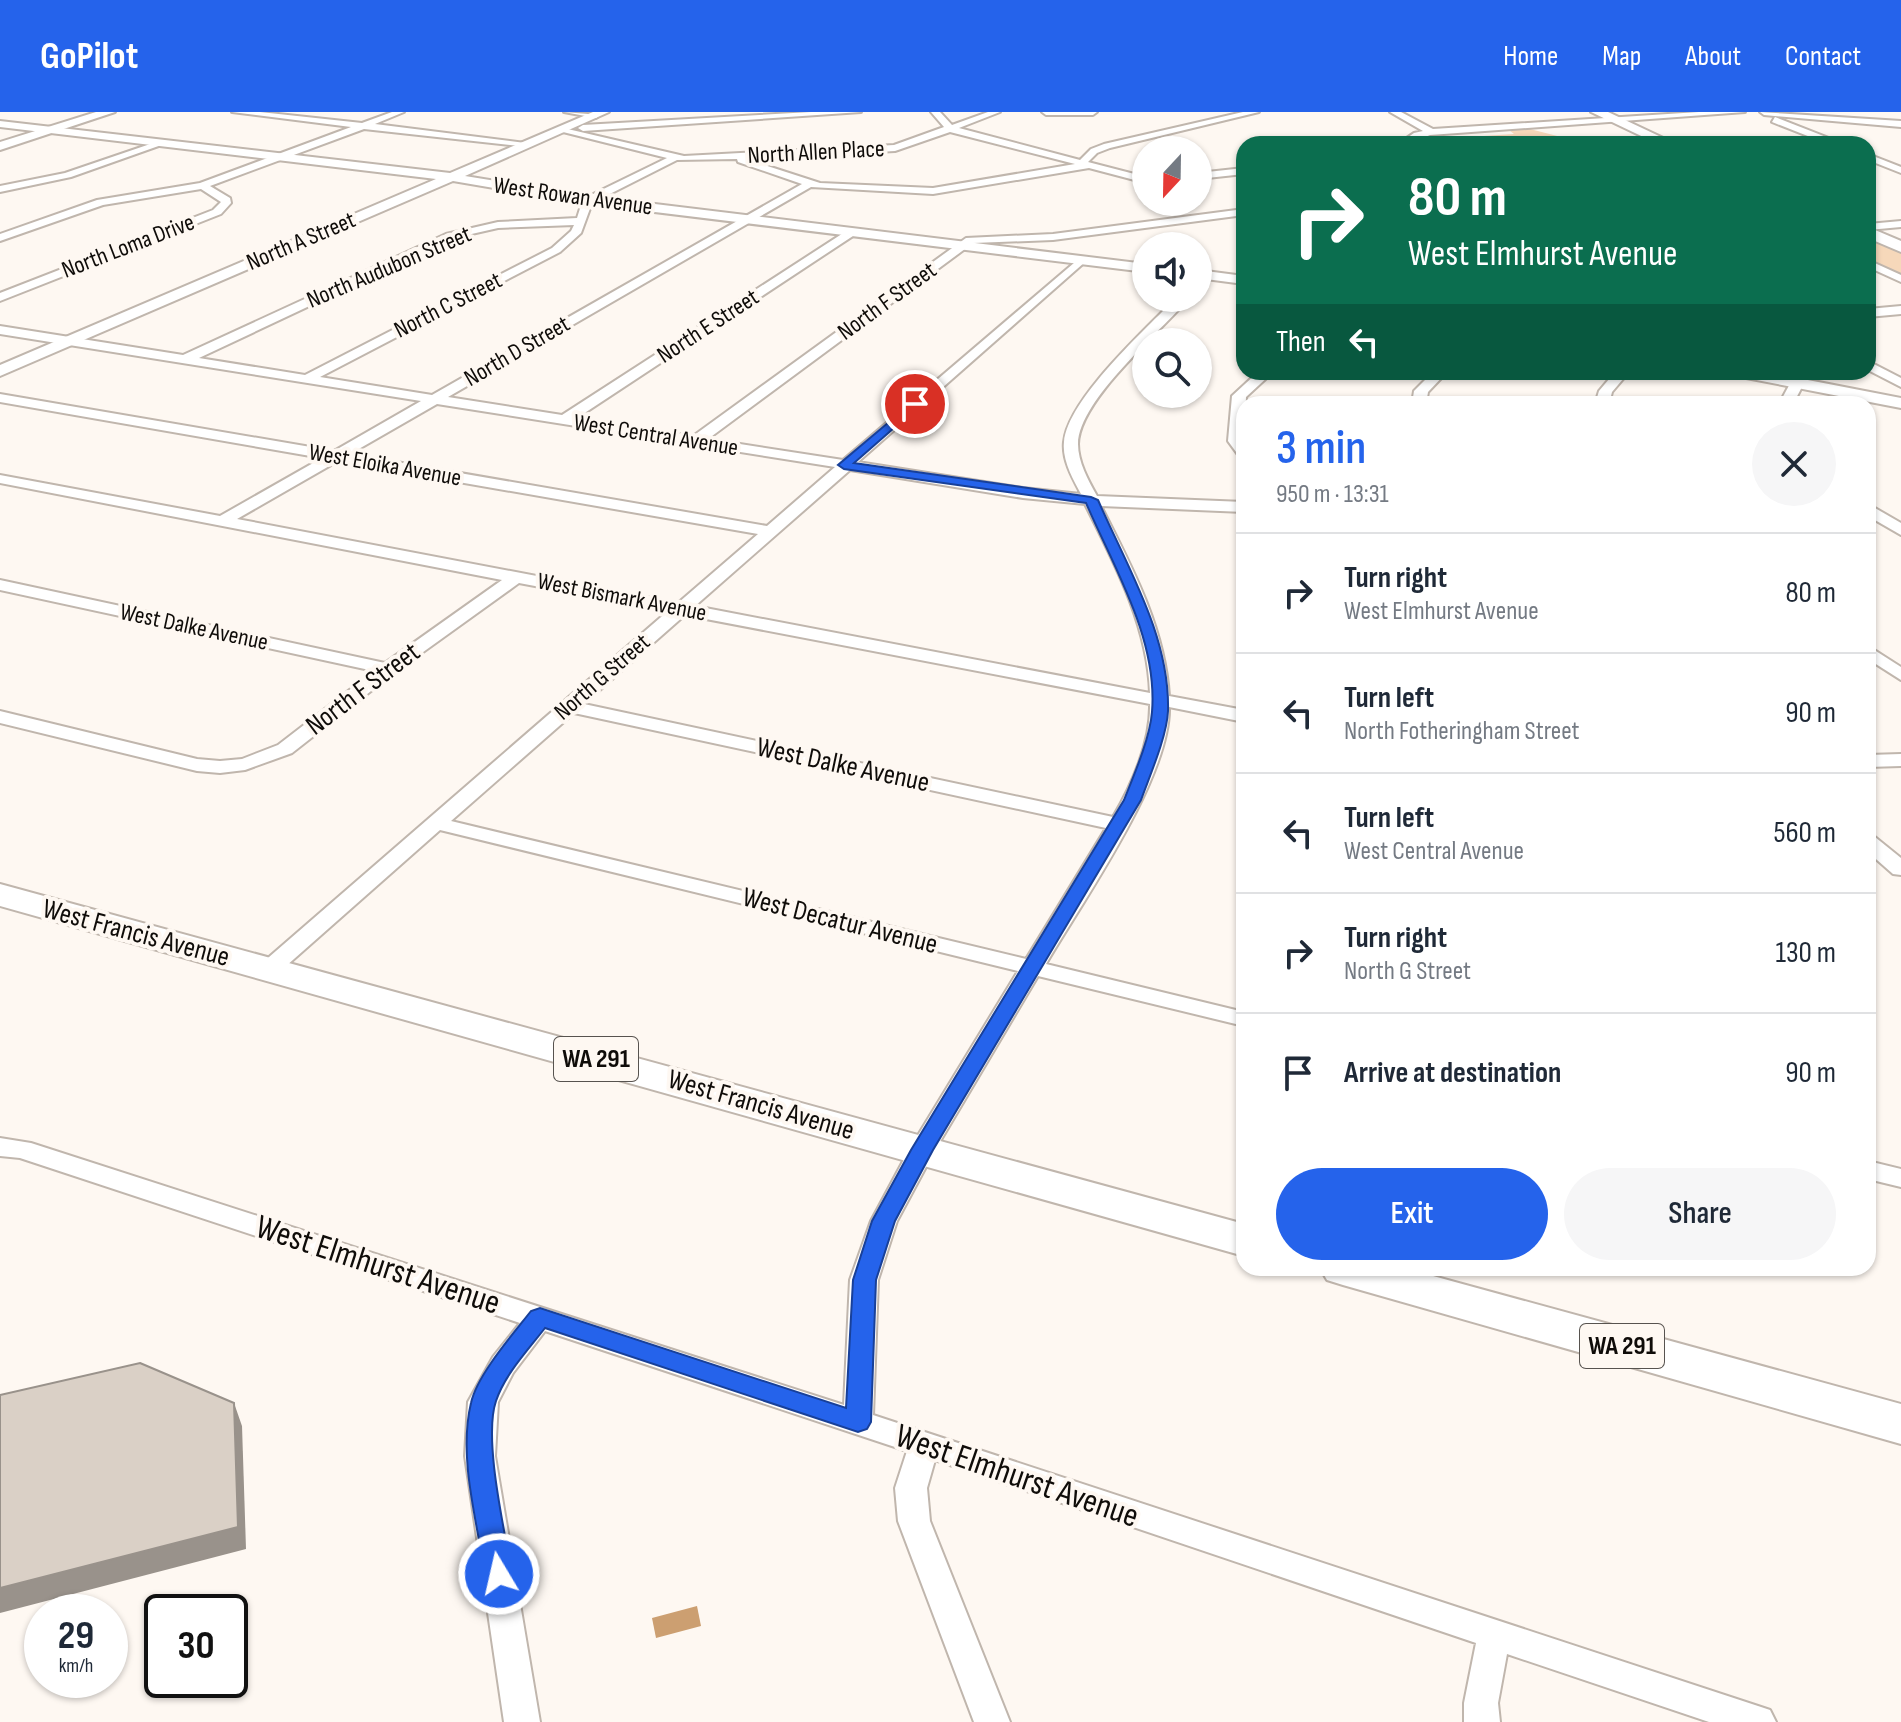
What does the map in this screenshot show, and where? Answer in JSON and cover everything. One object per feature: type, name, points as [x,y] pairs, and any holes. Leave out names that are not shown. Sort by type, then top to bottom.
[{"type":"main road","points":[[0,146],[109,112]]},
{"type":"main road","points":[[1597,112],[1651,136]]},
{"type":"main road","points":[[1876,234],[1901,247]]},
{"type":"main road","name":"West Francis Avenue","points":[[0,895],[1236,1238]]},
{"type":"main road","name":"WA 291","points":[[1372,1276],[1901,1424]]},
{"type":"street","points":[[236,112],[528,144]]},
{"type":"street","points":[[0,238],[101,202],[202,186],[400,112]]},
{"type":"street","points":[[568,112],[599,113]]},
{"type":"street","points":[[562,129],[857,112]]},
{"type":"street","points":[[935,112],[951,129],[1132,176]]},
{"type":"street","name":"North Allen Place","points":[[675,158],[895,148],[996,112]]},
{"type":"street","points":[[1046,112],[1093,112]]},
{"type":"street","points":[[1192,112],[1236,117]]},
{"type":"street","points":[[732,157],[823,186],[936,191],[1085,164],[1094,151],[1107,146],[1255,112]]},
{"type":"street","points":[[1394,112],[1438,136]]},
{"type":"street","points":[[1543,112],[1567,124]]},
{"type":"street","points":[[1415,136],[1431,132],[1741,112]]},
{"type":"street","points":[[1756,112],[1816,136]]},
{"type":"street","points":[[1764,112],[1901,124]]},
{"type":"street","name":"North A Street","points":[[0,371],[599,113]]},
{"type":"street","name":"West Rowan Avenue","points":[[0,124],[450,177],[589,200],[1132,266]]},
{"type":"street","points":[[562,129],[675,158]]},
{"type":"street","points":[[0,189],[67,175],[162,143]]},
{"type":"street","points":[[581,221],[586,202],[675,158]]},
{"type":"street","points":[[1876,159],[1901,161]]},
{"type":"street","points":[[1876,161],[1901,170]]},
{"type":"street","points":[[1212,174],[1236,172]]},
{"type":"street","name":"North D Street","points":[[225,520],[810,183]]},
{"type":"street","name":"North Loma Drive","points":[[0,297],[217,212],[226,203],[225,198],[202,186]]},
{"type":"street","points":[[962,246],[978,238],[1053,237],[1180,214],[1236,212]]},
{"type":"street","name":"North Audubon Street","points":[[186,359],[450,236],[498,225],[581,221]]},
{"type":"street","name":"North C Street","points":[[306,379],[556,250],[576,233],[581,221]]},
{"type":"street","points":[[1876,229],[1901,224]]},
{"type":"street","name":"North E Street","points":[[564,420],[852,232]]},
{"type":"street","name":"North F Street","points":[[696,441],[962,246]]},
{"type":"street","name":"North G Street","points":[[269,969],[1081,260]]},
{"type":"street","points":[[1876,267],[1901,279]]},
{"type":"street","points":[[1212,278],[1236,279]]},
{"type":"street","points":[[0,281],[28,285]]},
{"type":"street","points":[[1876,312],[1901,310]]},
{"type":"street","points":[[858,1422],[864,1280],[884,1221],[922,1150],[1133,800],[1153,740],[1160,714],[1158,669],[1152,639],[1081,482],[1071,440],[1092,396],[1170,312]]},
{"type":"street","points":[[0,330],[69,341]]},
{"type":"street","name":"West Central Avenue","points":[[69,341],[844,465],[1091,500],[1236,507]]},
{"type":"street","points":[[1876,369],[1901,383]]},
{"type":"street","points":[[1239,396],[1257,380]]},
{"type":"street","points":[[1420,396],[1432,380]]},
{"type":"street","points":[[1782,380],[1865,396]]},
{"type":"street","points":[[1790,396],[1797,383]]},
{"type":"street","name":"West Eloika Avenue","points":[[0,398],[769,531]]},
{"type":"street","points":[[1876,398],[1901,403]]},
{"type":"street","name":"West Bismark Avenue","points":[[0,479],[1236,715]]},
{"type":"street","points":[[1876,514],[1901,530]]},
{"type":"street","name":"North F Street","points":[[0,717],[197,765],[220,767],[245,764],[285,749],[388,669],[516,577]]},
{"type":"street","name":"West Dalke Avenue","points":[[0,585],[388,669]]},
{"type":"street","points":[[1876,657],[1901,675]]},
{"type":"street","name":"West Dalke Avenue","points":[[569,706],[1118,824]]},
{"type":"street","points":[[1876,761],[1901,760]]},
{"type":"street","name":"West Decatur Avenue","points":[[436,823],[1236,1017]]},
{"type":"street","points":[[1876,848],[1901,869]]},
{"type":"street","name":"West Elmhurst Avenue","points":[[0,1147],[22,1149],[540,1317],[1758,1722]]},
{"type":"street","points":[[1876,1172],[1901,1178]]},
{"type":"street","points":[[522,1722],[480,1456],[483,1402],[503,1365],[540,1317]]},
{"type":"street","points":[[924,1445],[911,1488],[914,1521],[992,1722]]},
{"type":"street","points":[[1482,1722],[1481,1703],[1494,1635]]},
{"type":"shaded area","points":[[1526,128],[1557,136],[1483,136],[1514,134],[1509,130]]},
{"type":"shaded area","points":[[1876,242],[1901,253],[1901,275],[1876,264]]},
{"type":"shaded area","points":[[697,1606],[701,1626],[656,1638],[652,1618]]},
{"type":"building","points":[[140,1363],[234,1403],[238,1527],[0,1588],[0,1395]]},
{"type":"route","points":[[499,1574],[480,1456],[483,1402],[503,1365],[540,1317],[858,1422],[864,1280],[884,1221],[922,1150],[1133,800],[1160,714],[1158,669],[1152,639],[1091,500],[1023,493],[844,465],[915,404]]}]
